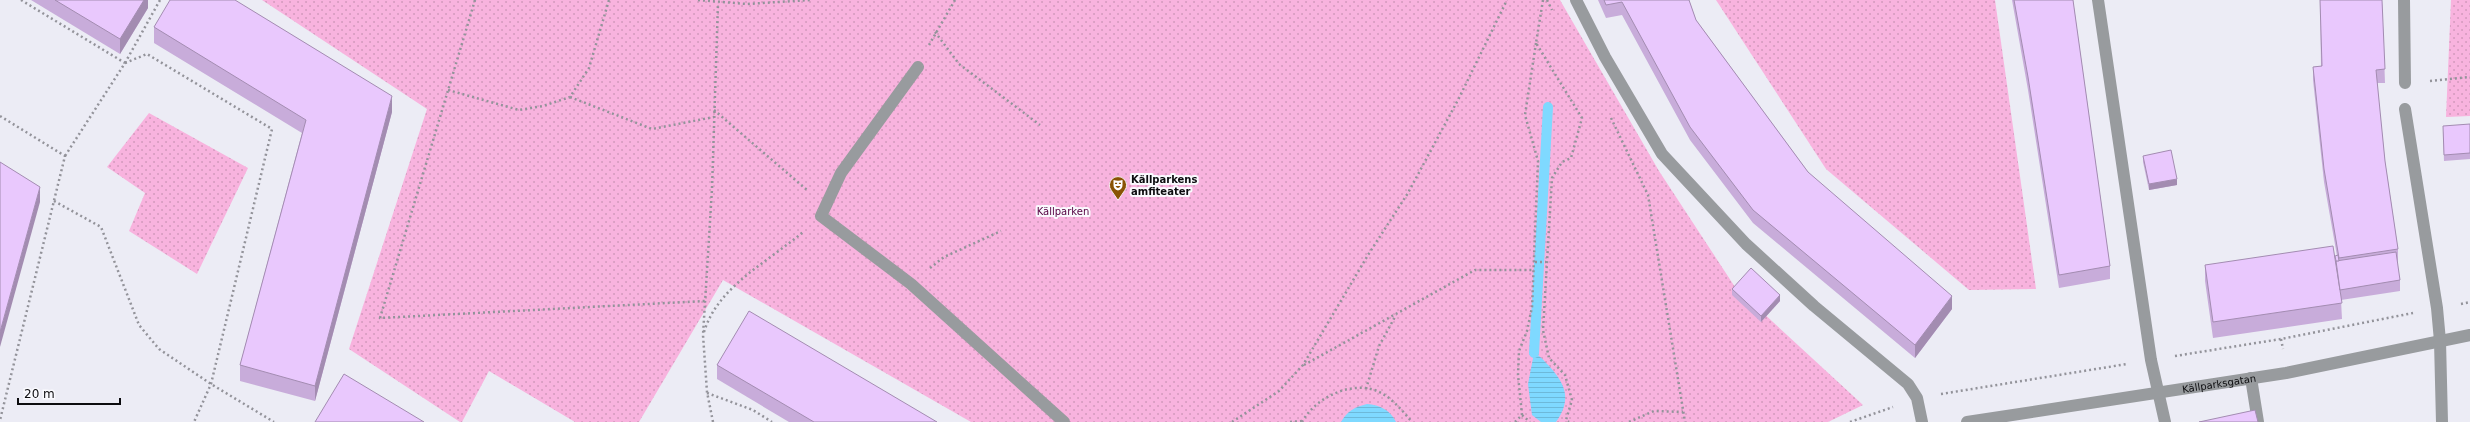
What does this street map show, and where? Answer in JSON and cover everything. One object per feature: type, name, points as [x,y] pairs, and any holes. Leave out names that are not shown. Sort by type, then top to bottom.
[{"type":"street","points":[[1576,0],[1605,57],[1662,154],[1746,244],[1814,306],[1908,384],[1917,398],[1922,422]]},
{"type":"street","points":[[2098,0],[2151,360],[2165,422]]},
{"type":"street","points":[[2404,0],[2405,83]]},
{"type":"street","points":[[918,67],[840,173],[824,211],[911,284],[1064,422]]},
{"type":"street","points":[[2405,110],[2440,341],[2442,422]]},
{"type":"street","name":"Källparksgatan","points":[[1967,422],[2158,391],[2251,378],[2470,335]]},
{"type":"street","points":[[2251,378],[2258,422]]},
{"type":"path","points":[[21,0],[125,63]]},
{"type":"path","points":[[0,420],[65,156],[125,63],[160,0]]},
{"type":"path","points":[[475,0],[380,318],[705,301]]},
{"type":"path","points":[[448,90],[519,110],[543,106],[570,97],[589,68],[609,0]]},
{"type":"path","points":[[698,0],[718,3],[747,4],[810,0]]},
{"type":"path","points":[[918,67],[935,32],[955,0]]},
{"type":"path","points":[[1232,422],[1279,391],[1303,365],[1368,254],[1408,193],[1459,98],[1507,0]]},
{"type":"path","points":[[1530,422],[1522,415],[1518,375],[1519,351],[1527,331],[1532,307],[1538,161],[1524,115],[1543,0]]},
{"type":"path","points":[[1547,0],[1554,14]]},
{"type":"path","points":[[713,422],[707,392],[703,336],[712,189],[718,3]]},
{"type":"path","points":[[935,32],[958,64],[1040,125]]},
{"type":"path","points":[[1536,43],[1582,118],[1571,158],[1562,162],[1552,178],[1543,330],[1549,358],[1565,375],[1572,400],[1566,420],[1569,422]]},
{"type":"path","points":[[125,63],[148,54],[272,129],[211,384],[194,422]]},
{"type":"path","points":[[2405,83],[2470,77]]},
{"type":"path","points":[[570,97],[652,129],[714,118]]},
{"type":"path","points":[[703,336],[708,317],[721,298],[781,252],[824,211],[714,109]]},
{"type":"path","points":[[1609,115],[1648,195],[1685,422]]},
{"type":"path","points":[[0,116],[65,156]]},
{"type":"path","points":[[54,201],[101,228],[139,326],[159,349],[211,384],[274,422]]},
{"type":"path","points":[[911,284],[944,258],[1001,231]]},
{"type":"path","points":[[1534,262],[1546,262]]},
{"type":"path","points":[[1303,365],[1475,270],[1534,270]]},
{"type":"path","points":[[1366,388],[1379,346],[1396,315]]},
{"type":"path","points":[[1290,422],[1302,422],[1314,406],[1334,394],[1357,388],[1366,388],[1387,397],[1412,422]]},
{"type":"path","points":[[707,392],[753,410],[772,422]]},
{"type":"path","points":[[1628,422],[1654,411],[1683,412]]},
{"type":"path","points":[[1515,422],[1522,415]]},
{"type":"green space","name":"Källparken","points":[[262,0],[1560,0],[1659,171],[1735,287],[1863,405],[1828,422],[971,422],[723,280],[639,422],[575,422],[489,371],[462,422],[460,422],[349,349],[427,109]]},
{"type":"green space","points":[[1716,0],[1995,0],[2036,289],[1969,290],[1826,169]]},
{"type":"green space","points":[[2451,0],[2470,0],[2470,116],[2446,117]]},
{"type":"green space","points":[[149,113],[248,168],[197,274],[129,231],[145,193],[107,167]]},
{"type":"water","points":[[1534,353],[1541,357],[1556,374],[1563,387],[1565,394],[1564,407],[1556,422],[1541,422],[1532,415],[1528,384]]},
{"type":"water","points":[[1367,404],[1388,411],[1396,422],[1341,422],[1352,410]]},
{"type":"building","points":[[55,0],[144,0],[120,39]]},
{"type":"building","points":[[170,0],[235,0],[392,96],[315,386],[240,365],[306,120],[154,27]]},
{"type":"building","points":[[1604,0],[1689,0],[1696,20],[1808,172],[1952,296],[1915,345],[1753,210],[1690,127],[1622,2],[1606,5]]},
{"type":"building","points":[[2014,0],[2073,0],[2110,266],[2059,275],[2028,77]]},
{"type":"building","points":[[2320,0],[2382,0],[2385,69],[2376,70],[2385,161],[2398,249],[2339,258],[2324,169],[2313,67],[2322,66]]},
{"type":"building","points":[[2470,124],[2470,153],[2444,155],[2443,126]]},
{"type":"building","points":[[2171,150],[2177,179],[2149,184],[2143,156]]},
{"type":"building","points":[[0,162],[40,187],[0,332]]},
{"type":"building","points":[[2333,246],[2342,303],[2213,322],[2205,265]]},
{"type":"building","points":[[2396,252],[2400,280],[2340,290],[2336,261]]},
{"type":"building","points":[[2338,255],[2339,261],[2336,261],[2335,256]]},
{"type":"building","points":[[1751,268],[1780,295],[1761,316],[1732,289]]},
{"type":"building","points":[[749,311],[937,422],[814,422],[717,365]]},
{"type":"building","points":[[344,374],[424,422],[315,422]]},
{"type":"building","points":[[2255,410],[2258,422],[2199,422]]},
{"type":"waterway","points":[[1534,353],[1548,107]]},
{"type":"place","name":"Källparkens amfiteater","points":[[1118,200]]}]
